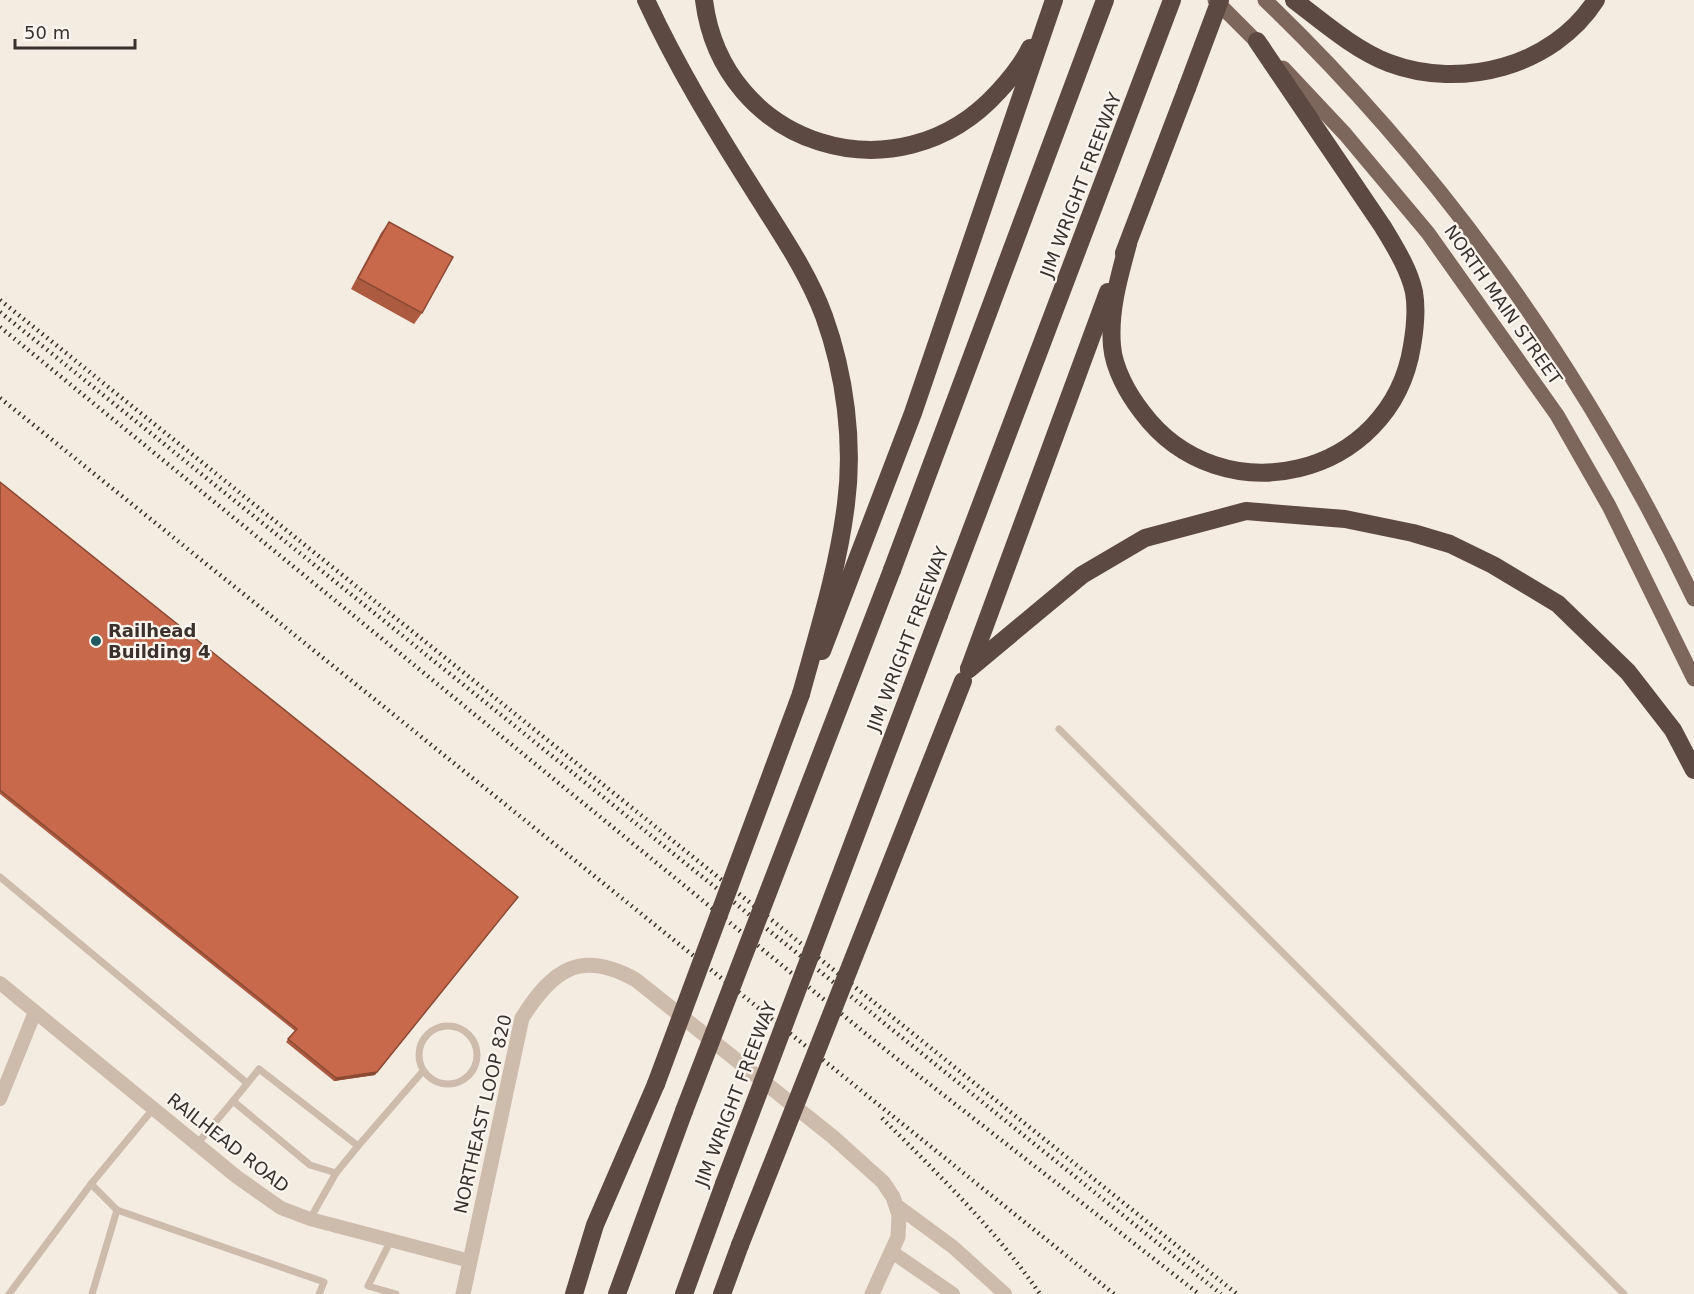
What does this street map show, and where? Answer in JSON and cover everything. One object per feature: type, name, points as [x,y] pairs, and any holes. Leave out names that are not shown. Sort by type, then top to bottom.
[{"type":"highway","points":[[574,1294],[595,1225],[656,1084],[801,694],[837,558],[846,503],[849,450],[843,393],[824,316],[801,267],[714,127],[646,0]]},
{"type":"highway","points":[[704,0],[706,23],[715,49],[741,90],[772,117],[793,131],[823,143],[857,150],[878,151],[904,149],[933,139],[958,126],[986,105],[1026,57],[1052,0]]},
{"type":"highway","points":[[801,694],[825,645],[913,413],[1052,0]]},
{"type":"highway","points":[[617,1294],[684,1111],[892,570],[1105,0]]},
{"type":"highway","name":"JIM WRIGHT FREEWAY","points":[[684,1294],[1172,0]]},
{"type":"highway","points":[[722,1294],[966,675],[1084,353],[1128,244],[1220,0]]},
{"type":"highway","points":[[1294,0],[1364,50],[1388,63],[1415,71],[1449,75],[1473,74],[1525,60],[1550,45],[1596,0]]},
{"type":"highway","points":[[1128,244],[1112,316],[1112,349],[1120,374],[1133,400],[1157,430],[1185,452],[1208,463],[1241,472],[1271,474],[1325,460],[1349,447],[1382,417],[1398,390],[1410,362],[1416,313],[1414,292],[1397,251],[1383,227],[1257,41]]},
{"type":"highway","points":[[966,675],[1082,575],[1145,538],[1246,511],[1345,519],[1413,533],[1450,544],[1493,565],[1557,604],[1628,672],[1673,730],[1694,770]]},
{"type":"main road","name":"NORTH MAIN STREET","points":[[1215,0],[1257,41],[1345,135],[1428,233],[1551,405],[1609,506],[1694,679]]},
{"type":"main road","name":"NORTH MAIN STREET","points":[[1265,0],[1395,135],[1505,275],[1594,411],[1649,507],[1694,599]]},
{"type":"street","name":"NORTHEAST LOOP 820","points":[[463,1294],[522,1018],[536,996],[552,980],[569,969],[598,963],[615,968],[636,980],[833,1137],[883,1182],[899,1215],[898,1237],[872,1294]]},
{"type":"street","name":"RAILHEAD ROAD","points":[[0,983],[153,1109],[281,1208],[310,1219],[470,1262]]},
{"type":"street","points":[[0,1099],[35,1012]]},
{"type":"street","points":[[896,1205],[953,1247],[1005,1294]]},
{"type":"street","points":[[892,1252],[953,1294]]},
{"type":"lane","points":[[1059,729],[1624,1294]]},
{"type":"lane","points":[[0,877],[247,1083]]},
{"type":"lane","points":[[443,1027],[461,1029],[474,1043],[476,1062],[472,1071],[457,1083],[438,1083],[423,1071],[419,1053],[422,1044],[434,1030],[443,1027]]},
{"type":"lane","points":[[197,1144],[259,1069],[358,1146]]},
{"type":"lane","points":[[310,1219],[336,1173],[423,1071]]},
{"type":"lane","points":[[232,1101],[310,1165],[336,1173]]},
{"type":"lane","points":[[9,1294],[91,1184],[153,1109]]},
{"type":"lane","points":[[91,1184],[117,1210],[324,1282],[319,1294]]},
{"type":"lane","points":[[92,1294],[117,1210]]},
{"type":"lane","points":[[391,1240],[368,1286],[396,1294]]},
{"type":"building","points":[[389,222],[453,257],[422,313],[358,278]]},
{"type":"building","name":"Railhead Building 4","points":[[0,482],[518,897],[377,1072],[336,1078],[288,1039],[297,1029],[0,790]]},
{"type":"railway","points":[[0,300],[1237,1294]]},
{"type":"railway","points":[[0,312],[1221,1294]]},
{"type":"railway","points":[[0,327],[887,1051],[1199,1294]]},
{"type":"railway","points":[[0,398],[1114,1294]]},
{"type":"railway","points":[[882,1118],[985,1225],[1040,1294]]},
{"type":"place","name":"Railhead Building 4","points":[[96,641]]}]
